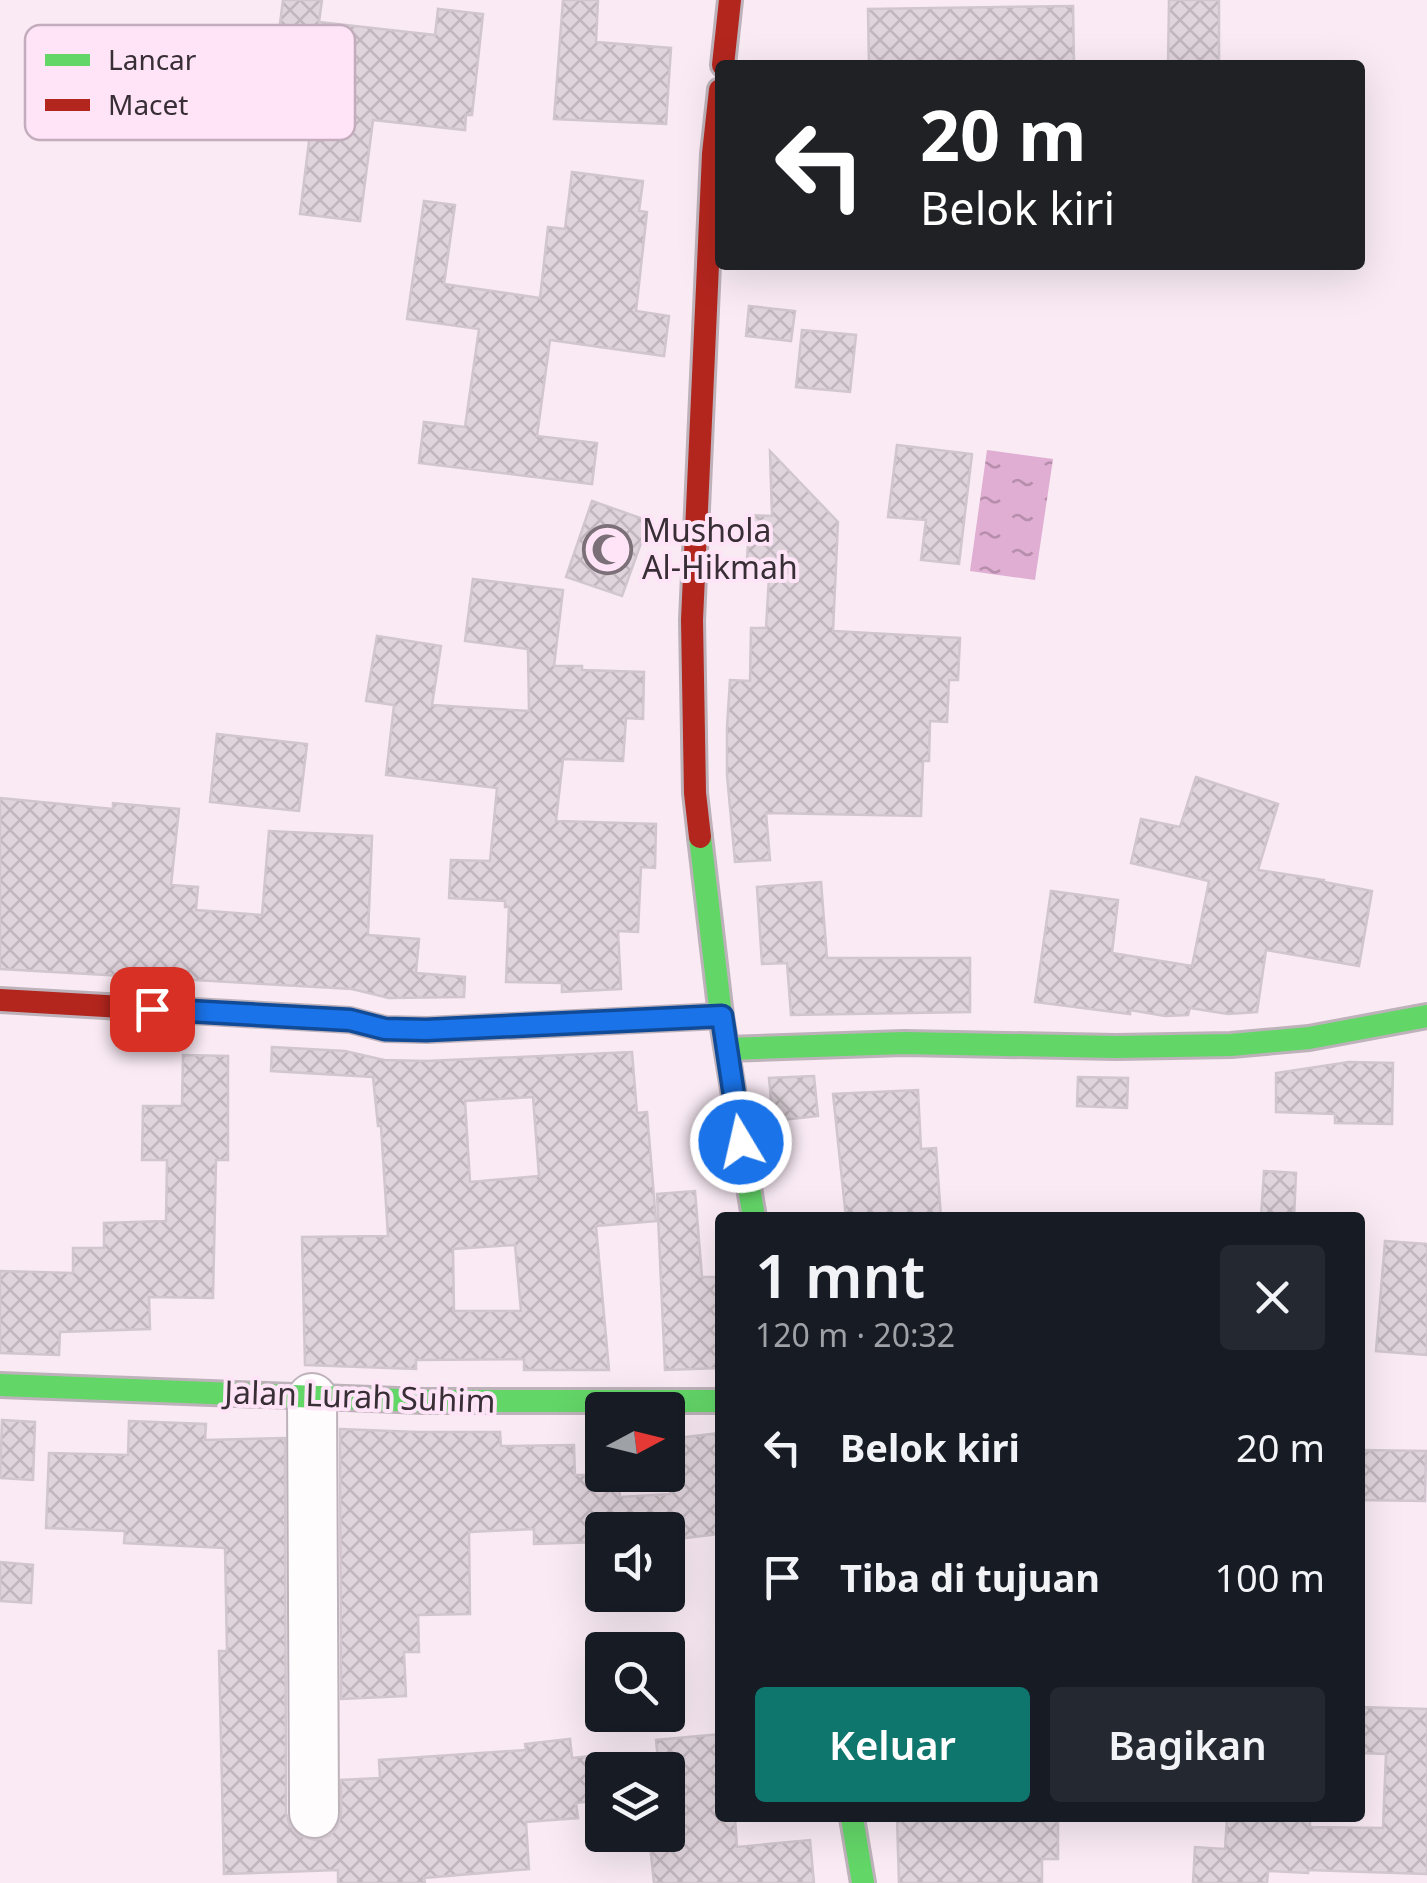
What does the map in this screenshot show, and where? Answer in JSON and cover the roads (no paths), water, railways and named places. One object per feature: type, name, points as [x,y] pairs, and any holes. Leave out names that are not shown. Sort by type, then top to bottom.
[{"type":"street","points":[[724,60],[730,0]]},
{"type":"street","points":[[715,136],[692,620],[696,793],[722,1016],[753,1212]]},
{"type":"street","points":[[0,1000],[350,1020],[385,1029],[466,1029],[722,1016]]},
{"type":"street","points":[[727,1049],[831,1044],[1234,1044],[1270,1042],[1427,1016]]},
{"type":"street","name":"Jalan Lurah Suhim","points":[[0,1385],[442,1401],[715,1401]]},
{"type":"street","points":[[312,1398],[314,1813]]},
{"type":"street","points":[[853,1822],[863,1883]]},
{"type":"water","points":[[987,450],[1053,459],[1035,580],[970,571]]},
{"type":"place","name":"Mushola Al-Hikmah","points":[[607,549]]}]
